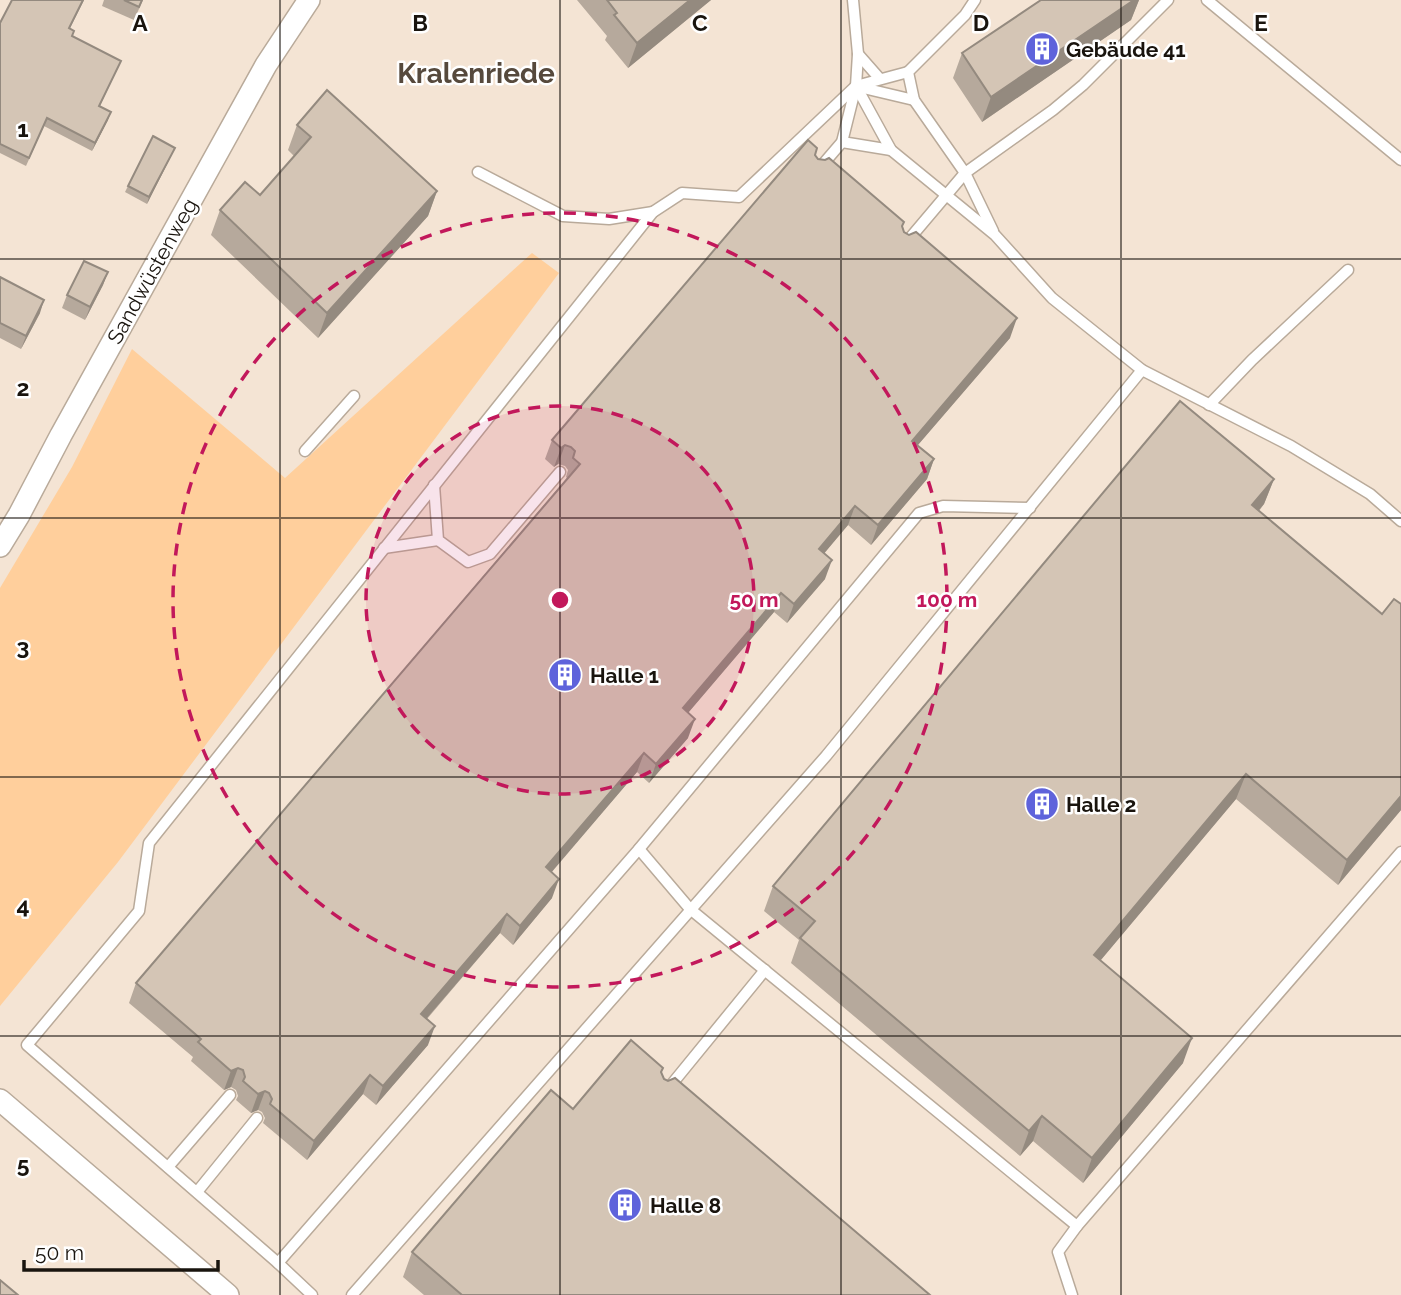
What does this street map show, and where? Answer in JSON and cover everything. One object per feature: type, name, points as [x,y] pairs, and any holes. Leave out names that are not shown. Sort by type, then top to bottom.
[{"type":"street","name":"Sandwüstenweg","points":[[0,546],[266,65],[309,0]]},
{"type":"street","points":[[0,1100],[228,1295]]},
{"type":"lane","points":[[816,172],[842,142],[856,86],[858,54],[853,0]]},
{"type":"lane","points":[[312,1295],[27,1045],[139,911],[149,843],[653,212],[682,193],[739,197],[856,86],[908,72],[965,15],[975,0]]},
{"type":"lane","points":[[903,246],[965,173],[1053,110],[1083,85],[1168,0]]},
{"type":"lane","points":[[1207,0],[1401,160]]},
{"type":"lane","points":[[858,54],[880,79]]},
{"type":"lane","points":[[908,72],[914,100],[965,173],[995,235]]},
{"type":"lane","points":[[856,86],[914,100]]},
{"type":"lane","points":[[856,86],[891,150],[995,235],[1052,298],[1142,370],[1303,453],[1370,494],[1401,521]]},
{"type":"lane","points":[[842,142],[891,150]]},
{"type":"lane","points":[[478,172],[563,216],[609,219],[653,212]]},
{"type":"lane","points":[[1209,405],[1252,360],[1348,270]]},
{"type":"lane","points":[[352,1295],[826,756],[1142,370]]},
{"type":"lane","points":[[304,451],[354,396]]},
{"type":"lane","points":[[384,548],[438,540],[468,562],[490,554],[559,472]]},
{"type":"lane","points":[[435,485],[438,540]]},
{"type":"lane","points":[[278,1263],[639,849],[919,513],[943,506],[1030,508]]},
{"type":"lane","points":[[639,849],[690,909],[1077,1226]]},
{"type":"lane","points":[[1072,1295],[1058,1252],[1077,1226],[1401,852]]},
{"type":"lane","points":[[660,1098],[765,970]]},
{"type":"lane","points":[[168,1167],[230,1095]]},
{"type":"lane","points":[[197,1192],[257,1118]]},
{"type":"shaded area","points":[[532,253],[559,273],[118,862],[0,1006],[0,588],[72,467],[132,349],[285,478]]},
{"type":"building","points":[[12,0],[83,0],[69,28],[74,31],[72,36],[121,61],[99,106],[111,112],[95,143],[47,118],[29,158],[0,144],[0,23]]},
{"type":"building","points":[[124,0],[142,0],[139,7]]},
{"type":"building","points":[[607,0],[690,0],[637,43],[614,15],[617,13]]},
{"type":"building","name":"Gebäude 41","points":[[1041,0],[1134,0],[991,97],[962,53]]},
{"type":"building","points":[[327,90],[437,191],[327,313],[220,210],[245,182],[260,195],[311,137],[297,125]]},
{"type":"building","points":[[153,136],[175,148],[149,197],[128,186]]},
{"type":"building","name":"Halle 1","points":[[808,140],[817,148],[815,155],[818,159],[829,158],[904,222],[904,232],[909,235],[916,232],[1017,318],[912,441],[934,459],[878,525],[855,506],[819,549],[832,560],[794,604],[781,593],[683,708],[695,719],[656,764],[644,753],[546,867],[559,879],[520,926],[507,914],[421,1014],[435,1026],[383,1086],[370,1075],[314,1141],[270,1104],[272,1099],[269,1093],[265,1091],[258,1094],[243,1081],[243,1070],[238,1068],[231,1071],[198,1042],[201,1039],[136,983],[580,464],[573,458],[575,451],[571,447],[565,445],[561,448],[552,440]]},
{"type":"building","points":[[84,261],[108,272],[90,307],[67,295]]},
{"type":"building","points":[[0,277],[44,300],[26,336],[0,323]]},
{"type":"building","name":"Halle 2","points":[[1180,401],[1274,479],[1252,505],[1382,614],[1394,599],[1401,604],[1401,796],[1347,860],[1246,774],[1094,955],[1192,1038],[1092,1158],[1042,1116],[1029,1131],[800,938],[815,921],[773,886]]},
{"type":"building","name":"Halle 8","points":[[631,1040],[663,1068],[661,1072],[664,1079],[668,1081],[675,1078],[930,1295],[462,1295],[412,1252],[551,1090],[573,1109]]},
{"type":"building","points":[[0,1280],[18,1295],[0,1295]]},
{"type":"place","name":"Gebäude 41","points":[[1042,49]]},
{"type":"place","name":"Halle 1","points":[[565,675]]},
{"type":"place","name":"Halle 2","points":[[1042,804]]},
{"type":"place","name":"Halle 8","points":[[625,1205]]},
{"type":"district","name":"Kralenriede","points":[[476,73]]}]
